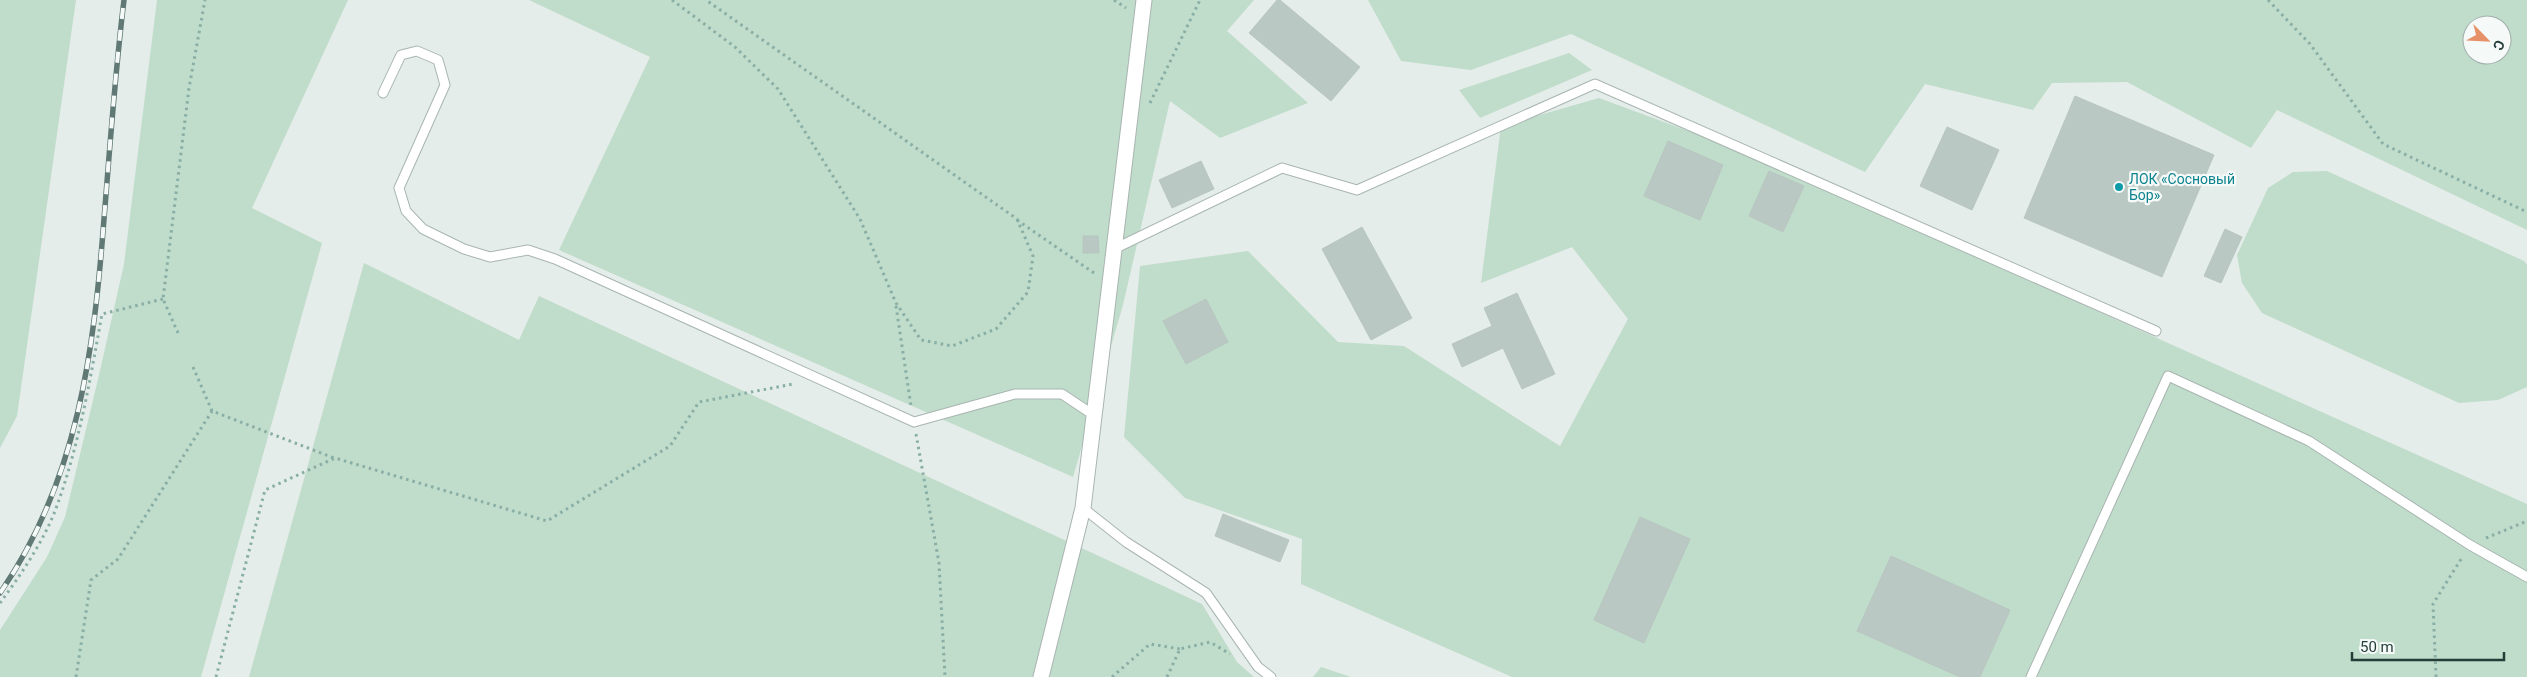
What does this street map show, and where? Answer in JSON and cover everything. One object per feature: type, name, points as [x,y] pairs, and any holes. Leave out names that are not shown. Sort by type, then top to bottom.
[{"type":"street","points":[[1041,677],[1083,508],[1144,0]]},
{"type":"lane","points":[[383,93],[401,55],[417,51],[438,60],[445,85],[400,188],[406,211],[423,229],[464,249],[490,257],[528,250],[555,259],[914,422],[1015,394],[1062,394],[1095,416]]},
{"type":"lane","points":[[1114,249],[1282,168],[1358,190],[1595,84],[2156,331]]},
{"type":"lane","points":[[2031,677],[2168,376],[2309,441],[2470,545],[2527,577]]},
{"type":"lane","points":[[1083,508],[1126,542],[1206,593],[1258,667],[1271,677]]},
{"type":"path","points":[[178,333],[163,299],[189,88],[205,0]]},
{"type":"path","points":[[672,0],[735,46],[778,89],[860,219],[896,303],[921,340],[952,346],[996,329],[1028,292],[1033,256],[1017,219]]},
{"type":"path","points":[[706,0],[1110,284]]},
{"type":"path","points":[[1150,104],[1200,0]]},
{"type":"path","points":[[2268,0],[2310,44],[2383,144],[2527,212]]},
{"type":"path","points":[[0,603],[19,577],[55,512],[82,422],[102,314],[163,299]]},
{"type":"path","points":[[896,303],[938,563],[945,677]]},
{"type":"path","points":[[193,367],[212,411],[335,458],[546,522],[670,446],[699,402],[818,379]]},
{"type":"path","points":[[76,677],[91,580],[118,559],[212,411]]},
{"type":"path","points":[[216,677],[265,490],[335,458]]},
{"type":"path","points":[[2436,677],[2433,604],[2470,545],[2527,521]]},
{"type":"path","points":[[1112,677],[1150,644],[1180,649],[1210,642],[1233,655]]},
{"type":"path","points":[[1167,677],[1180,649]]},
{"type":"green space","points":[[0,0],[76,0],[17,416],[0,448]]},
{"type":"green space","points":[[157,0],[348,0],[252,208],[322,243],[201,677],[0,677],[0,630],[47,557],[65,517],[99,375],[124,264]]},
{"type":"green space","points":[[529,0],[1254,0],[1227,31],[1308,103],[1220,138],[1170,101],[1123,305],[1073,477],[559,250],[650,57]]},
{"type":"green space","points":[[1368,0],[2527,0],[2527,230],[2277,110],[2251,148],[2127,82],[2052,83],[2033,110],[1925,84],[1865,172],[1571,34],[1471,70],[1401,61]]},
{"type":"green space","points":[[1569,53],[1592,70],[1480,118],[1459,90]]},
{"type":"green space","points":[[1599,98],[1729,146],[2527,504],[2527,677],[1512,677],[1301,584],[1302,539],[1185,498],[1124,437],[1140,266],[1248,251],[1338,342],[1404,346],[1560,446],[1628,319],[1572,247],[1481,283],[1501,126]]},
{"type":"green space","points":[[2327,171],[2524,261],[2527,265],[2527,387],[2498,400],[2459,403],[2262,313],[2242,283],[2237,255],[2268,188],[2293,172]]},
{"type":"green space","points":[[364,263],[519,340],[539,296],[1202,604],[1237,662],[1254,677],[249,677]]},
{"type":"green space","points":[[1321,667],[1351,677],[1313,677]]},
{"type":"building","points":[[1277,0],[1280,0],[1360,67],[1331,101],[1249,33]]},
{"type":"building","name":"ЛОК «Сосновый Бор»","points":[[2075,96],[2214,155],[2162,277],[2024,218]]},
{"type":"building","points":[[1947,127],[1999,150],[1972,210],[1920,186]]},
{"type":"building","points":[[1668,141],[1723,165],[1700,220],[1644,196]]},
{"type":"building","points":[[1201,161],[1214,189],[1172,208],[1159,180]]},
{"type":"building","points":[[1769,171],[1804,186],[1783,232],[1749,216]]},
{"type":"building","points":[[1362,227],[1412,318],[1371,340],[1322,249]]},
{"type":"building","points":[[2225,229],[2242,237],[2221,283],[2204,276]]},
{"type":"building","points":[[1083,236],[1098,236],[1099,253],[1083,253]]},
{"type":"building","points":[[1517,293],[1555,374],[1522,389],[1503,348],[1462,367],[1452,344],[1492,326],[1484,308]]},
{"type":"building","points":[[1206,299],[1228,342],[1186,364],[1163,321]]},
{"type":"building","points":[[1223,514],[1289,540],[1280,562],[1215,536]]},
{"type":"building","points":[[1640,517],[1690,539],[1644,643],[1594,620]]},
{"type":"building","points":[[1891,556],[2010,610],[1980,677],[1960,677],[1857,631]]},
{"type":"railway","points":[[0,593],[26,550],[48,506],[65,460],[78,413],[87,365],[100,268],[115,82],[124,0]]},
{"type":"place","name":"ЛОК «Сосновый Бор»","points":[[2119,187]]}]
